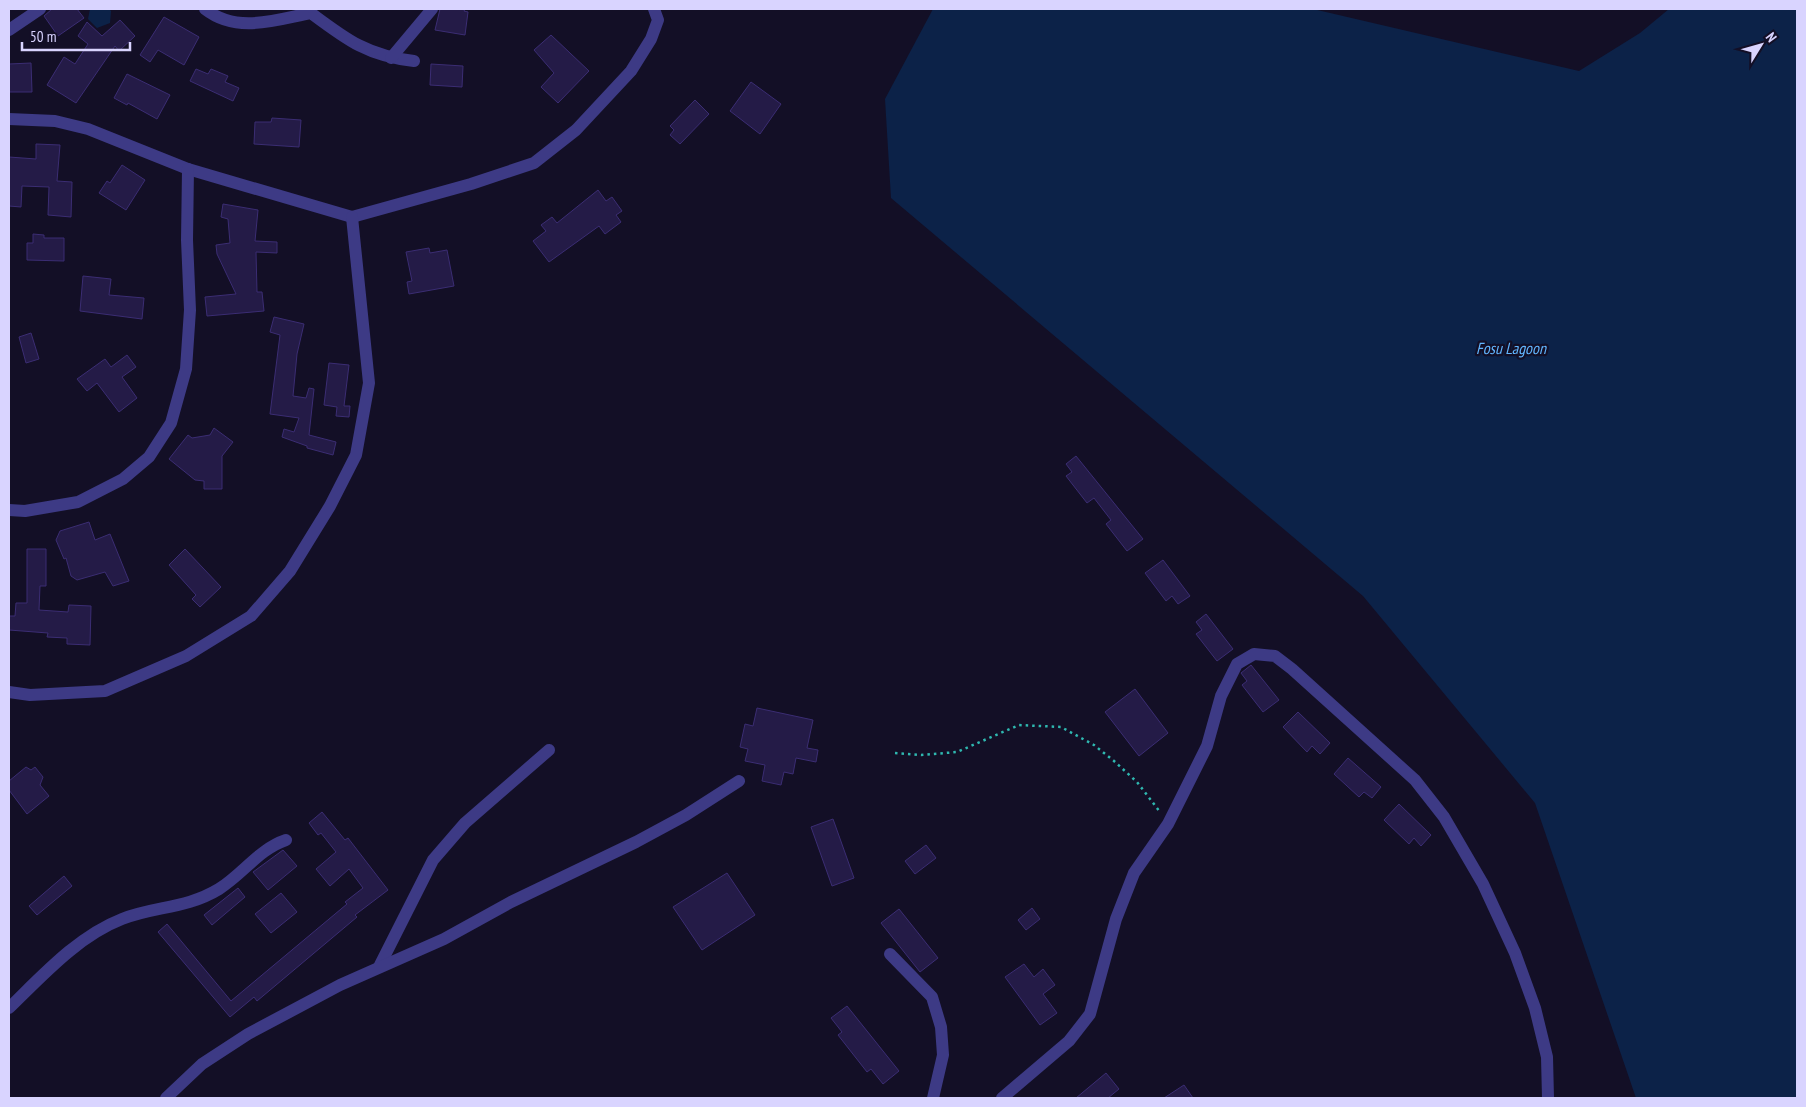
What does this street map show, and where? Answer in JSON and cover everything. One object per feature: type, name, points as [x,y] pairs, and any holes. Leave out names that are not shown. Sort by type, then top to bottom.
[{"type":"street","points":[[9,30],[40,9]]},
{"type":"street","points":[[205,9],[231,22],[253,25],[313,11],[363,49],[392,58],[414,61]]},
{"type":"street","points":[[392,58],[432,9]]},
{"type":"street","points":[[9,119],[55,121],[88,128],[188,169],[352,217],[471,184],[534,163],[576,130],[631,71],[651,39],[658,20],[654,9]]},
{"type":"street","points":[[9,510],[25,511],[78,502],[123,479],[149,457],[171,424],[186,369],[190,310],[187,240],[188,169]]},
{"type":"street","points":[[9,692],[30,695],[106,691],[186,656],[251,616],[290,572],[330,506],[356,455],[361,428],[368,383],[352,217]]},
{"type":"street","points":[[1002,1098],[1069,1041],[1090,1014],[1116,919],[1134,873],[1168,824],[1207,746],[1221,696],[1237,664],[1254,654],[1275,656],[1292,669],[1415,780],[1444,817],[1483,884],[1515,953],[1532,998],[1547,1058],[1548,1098]]},
{"type":"street","points":[[380,965],[433,860],[465,823],[549,750]]},
{"type":"street","points":[[166,1098],[202,1064],[248,1034],[380,965],[444,939],[511,902],[636,842],[686,815],[739,781]]},
{"type":"street","points":[[9,1008],[76,945],[101,928],[137,913],[192,902],[220,888],[271,845],[286,840]]},
{"type":"street","points":[[890,954],[932,997],[941,1027],[943,1055],[933,1098]]},
{"type":"path","points":[[895,753],[921,755],[957,752],[1019,725],[1062,727],[1094,745],[1120,766],[1142,788],[1168,824]]},
{"type":"water","points":[[90,9],[109,9],[111,11],[110,23],[97,28],[88,19]]},
{"type":"water","name":"Fosu Lagoon","points":[[933,9],[1313,9],[1579,71],[1640,33],[1669,9],[1797,9],[1797,1098],[1636,1098],[1535,803],[1363,596],[891,198],[885,99]]},
{"type":"building","points":[[52,9],[77,9],[84,18],[58,36],[44,16]]},
{"type":"building","points":[[440,9],[465,9],[464,11],[468,12],[465,35],[435,30]]},
{"type":"building","points":[[164,17],[199,37],[184,65],[158,50],[150,62],[140,55]]},
{"type":"building","points":[[120,20],[135,36],[119,51],[115,46],[76,103],[47,85],[64,57],[75,64],[88,44],[78,36],[87,22],[102,36]]},
{"type":"building","points":[[551,35],[589,71],[558,103],[541,87],[554,73],[534,50]]},
{"type":"building","points":[[31,63],[32,92],[9,92],[9,64]]},
{"type":"building","points":[[431,64],[463,66],[462,87],[430,85]]},
{"type":"building","points":[[196,69],[208,74],[211,69],[228,76],[225,82],[239,88],[233,101],[190,81]]},
{"type":"building","points":[[127,74],[170,95],[157,119],[128,103],[127,105],[114,98]]},
{"type":"building","points":[[751,82],[781,104],[760,134],[730,111]]},
{"type":"building","points":[[695,100],[709,114],[680,144],[670,135],[674,130],[670,126]]},
{"type":"building","points":[[272,118],[301,120],[299,147],[254,144],[255,122],[271,122]]},
{"type":"building","points":[[36,144],[60,145],[57,181],[72,182],[71,217],[48,215],[49,187],[22,186],[21,207],[9,206],[9,157],[36,159]]},
{"type":"building","points":[[122,165],[145,180],[126,210],[99,193],[107,181],[110,183]]},
{"type":"building","points":[[598,190],[606,201],[612,197],[622,211],[616,215],[621,222],[605,234],[599,226],[549,262],[533,241],[546,231],[541,225],[552,217],[557,223]]},
{"type":"building","points":[[223,204],[258,210],[255,241],[277,242],[277,253],[256,252],[257,292],[262,292],[264,311],[207,316],[205,297],[236,294],[217,254],[216,245],[230,243],[228,219],[221,217]]},
{"type":"building","points":[[33,234],[44,235],[44,238],[64,238],[64,261],[27,260],[27,243],[33,243]]},
{"type":"building","points":[[429,248],[430,253],[447,250],[454,286],[409,294],[407,282],[412,281],[406,252]]},
{"type":"building","points":[[83,276],[111,279],[109,295],[144,298],[142,319],[80,311]]},
{"type":"building","points":[[274,317],[304,324],[297,354],[293,396],[306,398],[309,388],[314,389],[309,435],[336,442],[333,455],[307,448],[307,446],[282,437],[284,429],[294,432],[299,418],[270,414],[280,335],[270,332]]},
{"type":"building","points":[[31,333],[39,359],[26,363],[19,337]]},
{"type":"building","points":[[127,355],[136,367],[122,377],[137,398],[119,412],[97,383],[87,391],[77,379],[105,359],[111,367]]},
{"type":"building","points":[[329,363],[349,365],[344,406],[350,406],[349,417],[336,416],[337,407],[324,405]]},
{"type":"building","points":[[214,428],[233,442],[222,456],[222,489],[204,489],[204,481],[195,480],[169,459],[188,435],[192,438],[210,435]]},
{"type":"building","points":[[1076,456],[1143,539],[1127,551],[1106,524],[1111,520],[1094,498],[1087,503],[1066,476],[1072,472],[1066,464]]},
{"type":"building","points":[[89,522],[95,540],[110,534],[129,581],[113,586],[105,572],[77,580],[71,576],[66,558],[64,559],[56,540],[60,531]]},
{"type":"building","points":[[27,549],[46,549],[46,586],[40,586],[39,610],[68,612],[69,605],[91,606],[90,645],[67,644],[67,638],[47,637],[48,633],[9,630],[9,616],[15,616],[16,603],[27,603]]},
{"type":"building","points":[[185,549],[221,587],[200,607],[192,599],[196,595],[169,565]]},
{"type":"building","points":[[1163,560],[1190,596],[1178,604],[1172,596],[1166,601],[1145,573]]},
{"type":"building","points":[[1206,614],[1233,649],[1217,661],[1196,634],[1202,630],[1196,622]]},
{"type":"building","points":[[1251,665],[1279,700],[1263,712],[1242,685],[1247,681],[1241,673]]},
{"type":"building","points":[[1135,689],[1168,733],[1139,756],[1105,712]]},
{"type":"building","points":[[757,708],[813,720],[807,748],[818,750],[816,762],[796,758],[793,774],[784,772],[781,785],[762,781],[765,765],[745,761],[748,749],[740,747],[745,724],[753,726]]},
{"type":"building","points":[[1298,712],[1330,743],[1320,754],[1312,746],[1307,752],[1283,727]]},
{"type":"building","points":[[1348,758],[1381,787],[1372,798],[1364,792],[1359,797],[1334,774]]},
{"type":"building","points":[[26,767],[31,770],[35,767],[43,777],[40,785],[49,796],[27,814],[9,790],[9,781]]},
{"type":"building","points":[[1399,804],[1431,835],[1421,846],[1414,838],[1409,844],[1384,820]]},
{"type":"building","points":[[322,812],[345,840],[348,838],[388,890],[355,915],[357,917],[257,1001],[254,997],[230,1017],[158,932],[167,924],[231,1001],[347,904],[345,902],[363,888],[349,869],[330,886],[316,869],[336,852],[321,833],[318,835],[309,823]]},
{"type":"building","points":[[833,819],[854,878],[832,886],[811,827]]},
{"type":"building","points":[[926,845],[936,858],[915,874],[905,861]]},
{"type":"building","points":[[283,850],[297,866],[268,890],[253,872]]},
{"type":"building","points":[[727,873],[755,915],[702,950],[673,907]]},
{"type":"building","points":[[64,876],[72,886],[37,915],[29,906]]},
{"type":"building","points":[[238,888],[245,897],[212,925],[204,915]]},
{"type":"building","points":[[281,893],[297,912],[271,933],[255,914]]},
{"type":"building","points":[[1032,908],[1040,919],[1026,930],[1018,920]]},
{"type":"building","points":[[899,909],[938,958],[920,972],[881,923]]},
{"type":"building","points":[[1024,964],[1034,977],[1043,969],[1055,985],[1043,994],[1057,1013],[1040,1025],[1005,977]]},
{"type":"building","points":[[847,1006],[899,1071],[883,1084],[871,1069],[867,1072],[838,1035],[842,1032],[831,1018]]},
{"type":"building","points":[[1106,1073],[1119,1089],[1108,1098],[1076,1098]]},
{"type":"building","points":[[1184,1085],[1193,1098],[1164,1098]]}]
